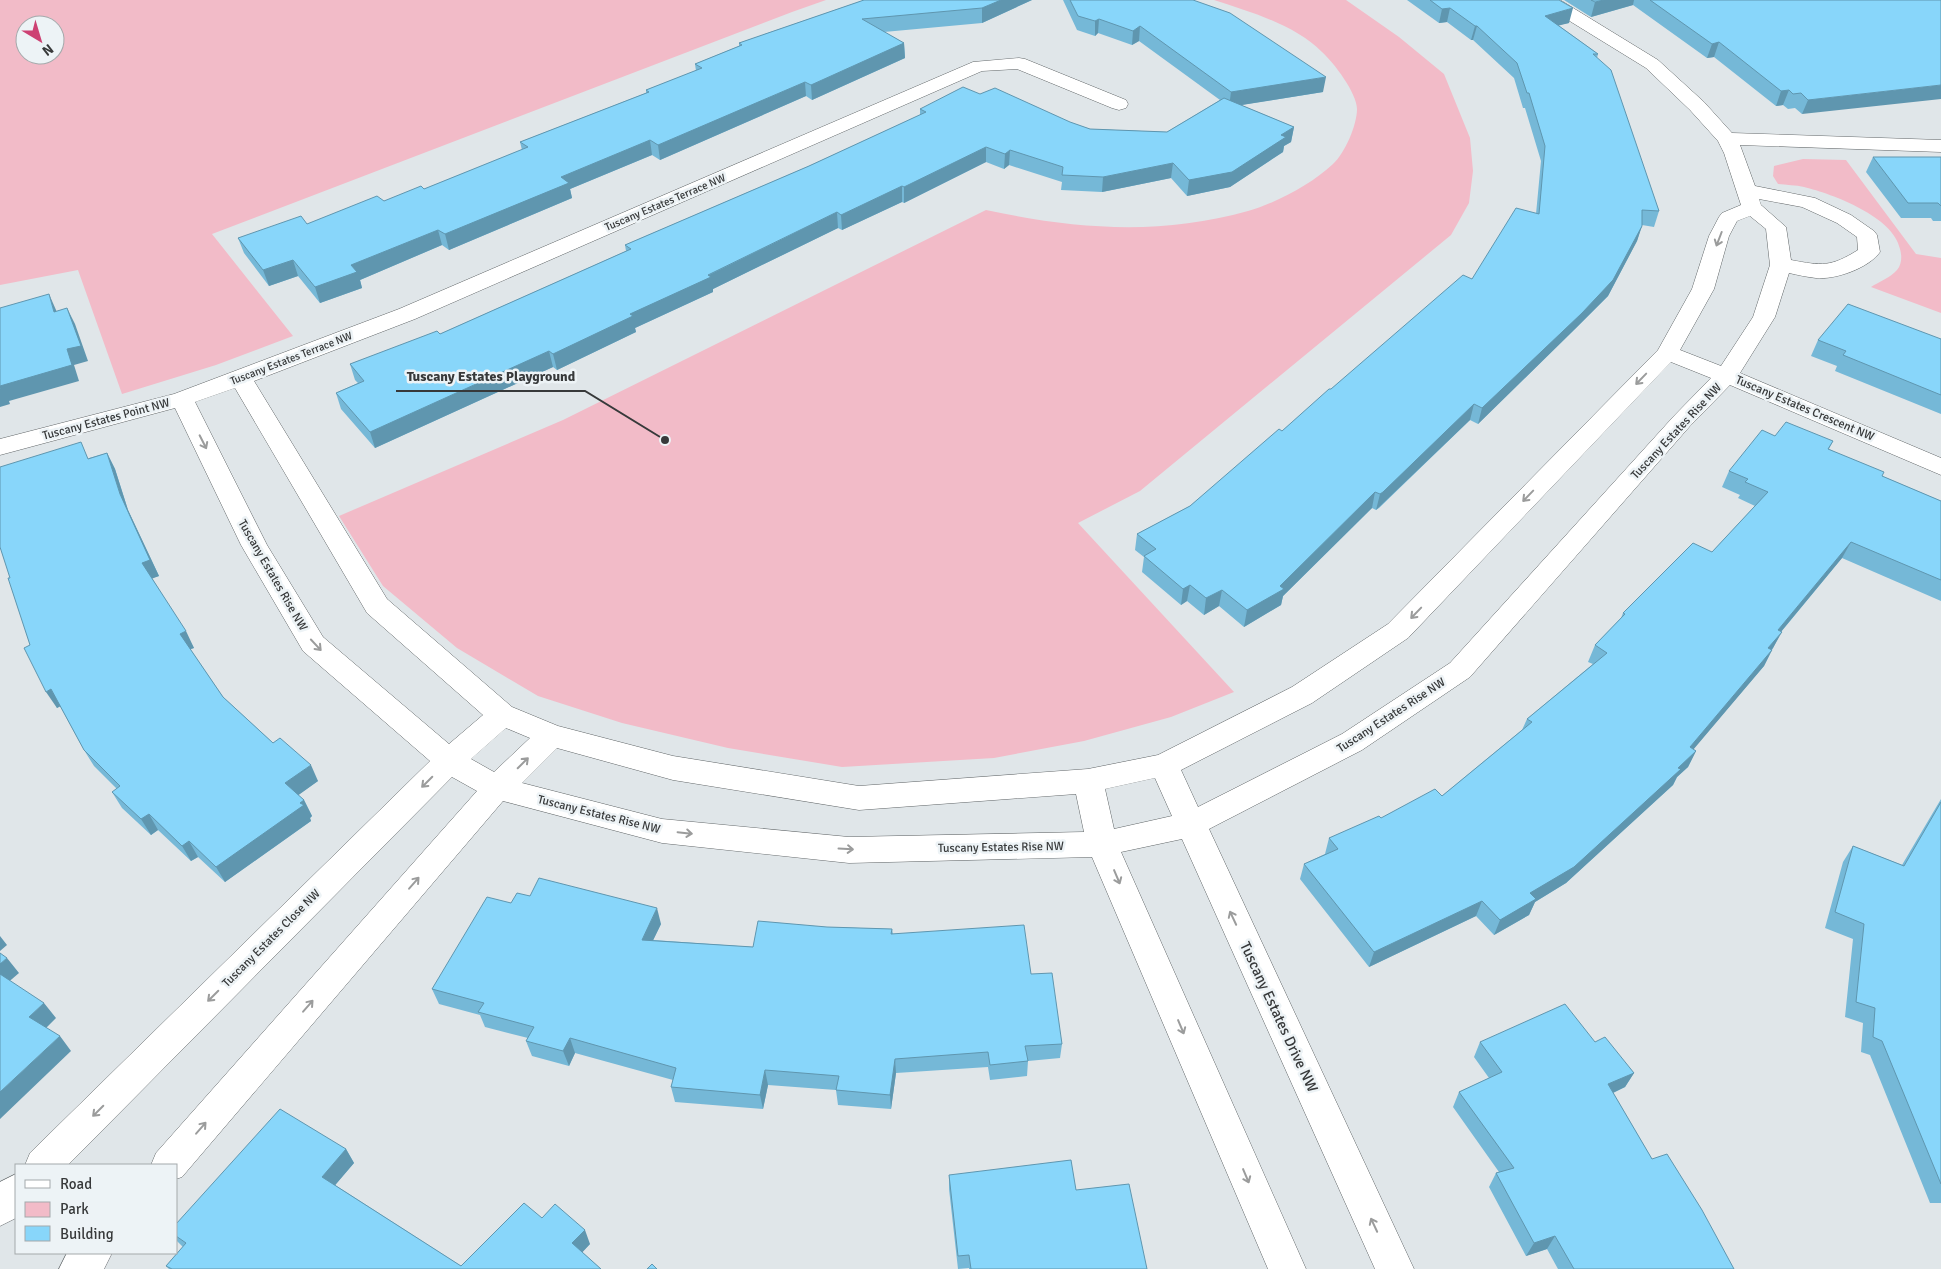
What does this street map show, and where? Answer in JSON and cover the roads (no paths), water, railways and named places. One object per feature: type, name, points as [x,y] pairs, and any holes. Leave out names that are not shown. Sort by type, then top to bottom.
[{"type":"street","name":"Tuscany Estates Rise NW","points":[[182,399],[254,545],[313,644],[449,761],[498,788],[662,831],[848,850],[1102,844],[1190,825],[1352,742],[1460,670],[1682,421],[1727,375],[1764,317],[1781,265],[1776,227],[1750,200],[1727,139],[1697,106],[1652,64],[1548,0]]},
{"type":"street","name":"Tuscany Estates Terrace NW","points":[[211,389],[407,314],[979,66],[1018,63],[1119,104]]},
{"type":"street","points":[[1727,139],[1941,146]]},
{"type":"street","points":[[241,378],[377,606],[502,715],[552,735],[673,768],[859,798],[1088,781],[1164,766],[1302,695],[1398,631],[1667,353],[1703,289],[1719,236],[1730,217],[1750,200],[1808,202],[1844,219],[1867,235],[1869,252],[1846,267],[1818,272],[1781,265]]},
{"type":"street","name":"Tuscany Estates Crescent NW","points":[[1667,353],[1727,375],[1941,467]]},
{"type":"street","name":"Tuscany Estates Point NW","points":[[0,447],[182,399],[211,389]]},
{"type":"street","name":"Tuscany Estates Close NW","points":[[44,1164],[449,761],[502,715]]},
{"type":"street","points":[[170,1164],[498,788],[552,735]]},
{"type":"street","name":"Tuscany Estates Drive NW","points":[[1164,766],[1395,1269]]},
{"type":"street","points":[[1088,781],[1102,844],[1287,1269]]},
{"type":"street","points":[[0,1208],[15,1193]]},
{"type":"street","points":[[78,1269],[91,1254]]},
{"type":"place","name":"Tuscany Estates Playground","points":[[665,440]]}]
